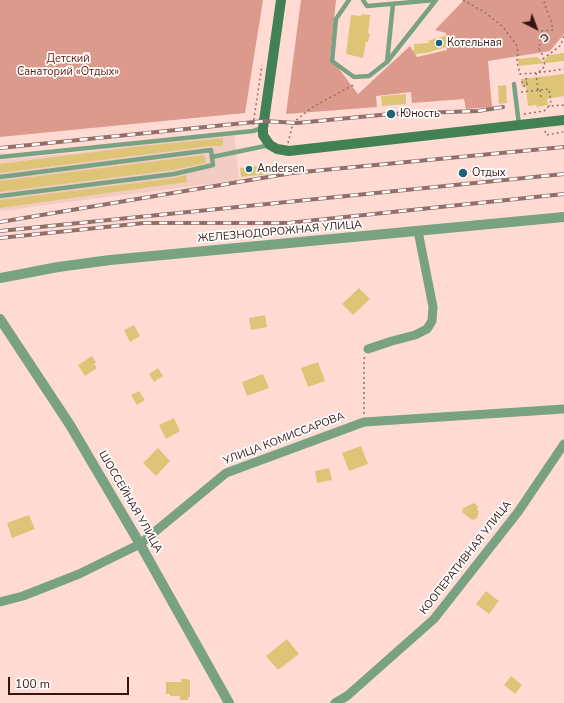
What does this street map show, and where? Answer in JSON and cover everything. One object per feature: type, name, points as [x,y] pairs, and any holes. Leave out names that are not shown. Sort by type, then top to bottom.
[{"type":"main road","points":[[281,0],[258,128],[270,145],[285,150],[519,120],[564,120]]},
{"type":"street","name":"ЖЕЛЕЗНОДОРОЖНАЯ УЛИЦА","points":[[0,278],[58,267],[110,260],[564,217]]},
{"type":"street","points":[[368,349],[415,335],[427,329],[432,321],[433,307],[418,231]]},
{"type":"street","name":"ШОССЕЙНАЯ УЛИЦА","points":[[0,320],[70,425],[140,544],[229,703]]},
{"type":"street","name":"УЛИЦА КОМИССАРОВА","points":[[0,602],[23,596],[79,574],[140,544],[226,473],[364,422],[564,409]]},
{"type":"street","name":"КООПЕРАТИВНАЯ УЛИЦА","points":[[335,703],[347,696],[434,619],[518,512],[564,444]]},
{"type":"lane","points":[[349,0],[336,19],[332,62],[354,77],[369,76],[387,62],[436,0]]},
{"type":"lane","points":[[363,0],[367,6],[436,0]]},
{"type":"lane","points":[[387,62],[393,4]]},
{"type":"lane","points":[[514,84],[519,120]]},
{"type":"lane","points":[[0,157],[245,132],[258,128]]},
{"type":"lane","points":[[212,157],[270,145]]},
{"type":"lane","points":[[0,177],[211,150],[212,157],[212,165],[174,174],[0,196]]},
{"type":"path","points":[[462,0],[486,13],[503,27],[516,44],[518,52],[517,62],[520,74],[564,69]]},
{"type":"path","points":[[540,72],[544,66],[539,49],[541,31],[553,30],[544,3],[546,0]]},
{"type":"path","points":[[543,59],[562,45],[564,34]]},
{"type":"path","points":[[258,128],[262,61]]},
{"type":"path","points":[[536,73],[541,99]]},
{"type":"path","points":[[526,78],[527,82]]},
{"type":"path","points":[[285,150],[294,123],[311,108],[356,84]]},
{"type":"path","points":[[516,93],[549,89],[551,104],[544,111],[519,120]]},
{"type":"path","points":[[549,106],[564,105]]},
{"type":"path","points":[[364,422],[364,359],[368,349]]},
{"type":"shaded area","points":[[234,132],[239,180],[0,211],[0,160],[76,153]]},
{"type":"green space","name":"Детский Санаторий «Отдых»","points":[[0,0],[263,0],[245,113],[0,137]]},
{"type":"green space","points":[[301,0],[336,0],[330,57],[358,94],[410,46],[417,57],[447,50],[446,33],[435,30],[464,0],[564,0],[564,34],[550,51],[488,61],[492,107],[466,109],[464,99],[412,103],[411,92],[376,96],[377,107],[286,114]]},
{"type":"building","points":[[362,14],[370,15],[368,33],[370,34],[368,42],[366,42],[363,58],[346,54],[351,15],[361,16]]},
{"type":"building","points":[[447,35],[450,46],[426,53],[414,54],[414,44],[429,43],[428,41]]},
{"type":"building","points":[[564,53],[564,61],[519,66],[518,59],[537,57],[543,62],[549,55]]},
{"type":"building","points":[[564,74],[564,96],[547,99],[548,105],[537,107],[536,105],[528,106],[526,86],[522,87],[521,79]]},
{"type":"building","points":[[506,85],[507,103],[499,104],[498,86]]},
{"type":"building","points":[[406,94],[406,104],[382,106],[381,96]]},
{"type":"building","points":[[223,138],[223,146],[211,146],[0,173],[0,164],[134,147]]},
{"type":"building","points":[[204,155],[206,163],[173,170],[0,192],[0,181]]},
{"type":"building","points":[[268,165],[270,174],[241,177],[240,168]]},
{"type":"building","points":[[186,175],[187,182],[0,208],[0,200],[175,178]]},
{"type":"building","points":[[359,288],[370,299],[353,315],[342,304]]},
{"type":"building","points":[[265,315],[267,327],[251,330],[249,318]]},
{"type":"building","points":[[134,325],[140,336],[130,342],[124,330]]},
{"type":"building","points":[[92,356],[96,362],[94,364],[97,368],[85,376],[78,365]]},
{"type":"building","points":[[318,362],[325,381],[308,387],[301,368]]},
{"type":"building","points":[[158,368],[163,376],[154,382],[149,374]]},
{"type":"building","points":[[263,374],[269,388],[247,396],[242,382]]},
{"type":"building","points":[[139,391],[145,400],[137,405],[131,395]]},
{"type":"building","points":[[174,418],[180,431],[166,439],[159,425]]},
{"type":"building","points":[[361,446],[368,464],[349,471],[342,453]]},
{"type":"building","points":[[158,448],[170,461],[156,476],[143,463]]},
{"type":"building","points":[[329,468],[332,480],[317,483],[315,471]]},
{"type":"building","points":[[474,503],[478,506],[477,510],[479,511],[477,518],[472,520],[462,512],[463,508]]},
{"type":"building","points":[[29,515],[35,529],[12,538],[7,523]]},
{"type":"building","points":[[486,591],[499,601],[489,614],[476,604]]},
{"type":"building","points":[[287,639],[299,654],[278,670],[266,656]]},
{"type":"building","points":[[511,676],[522,685],[515,694],[504,685]]},
{"type":"building","points":[[181,679],[190,680],[190,697],[188,697],[188,700],[180,700],[180,696],[170,696],[170,694],[166,694],[166,682],[181,682]]},
{"type":"railway","points":[[0,148],[264,121],[297,123],[391,114],[478,111],[503,107]]},
{"type":"railway","points":[[0,222],[292,173],[564,147]]},
{"type":"railway","points":[[0,231],[564,174]]},
{"type":"railway","points":[[0,238],[144,223],[288,223],[564,194]]},
{"type":"place","name":"Котельная","points":[[439,43]]},
{"type":"place","name":"Юность","points":[[391,114]]},
{"type":"place","name":"Andersen","points":[[249,169]]},
{"type":"place","name":"Отдых","points":[[463,173]]}]
